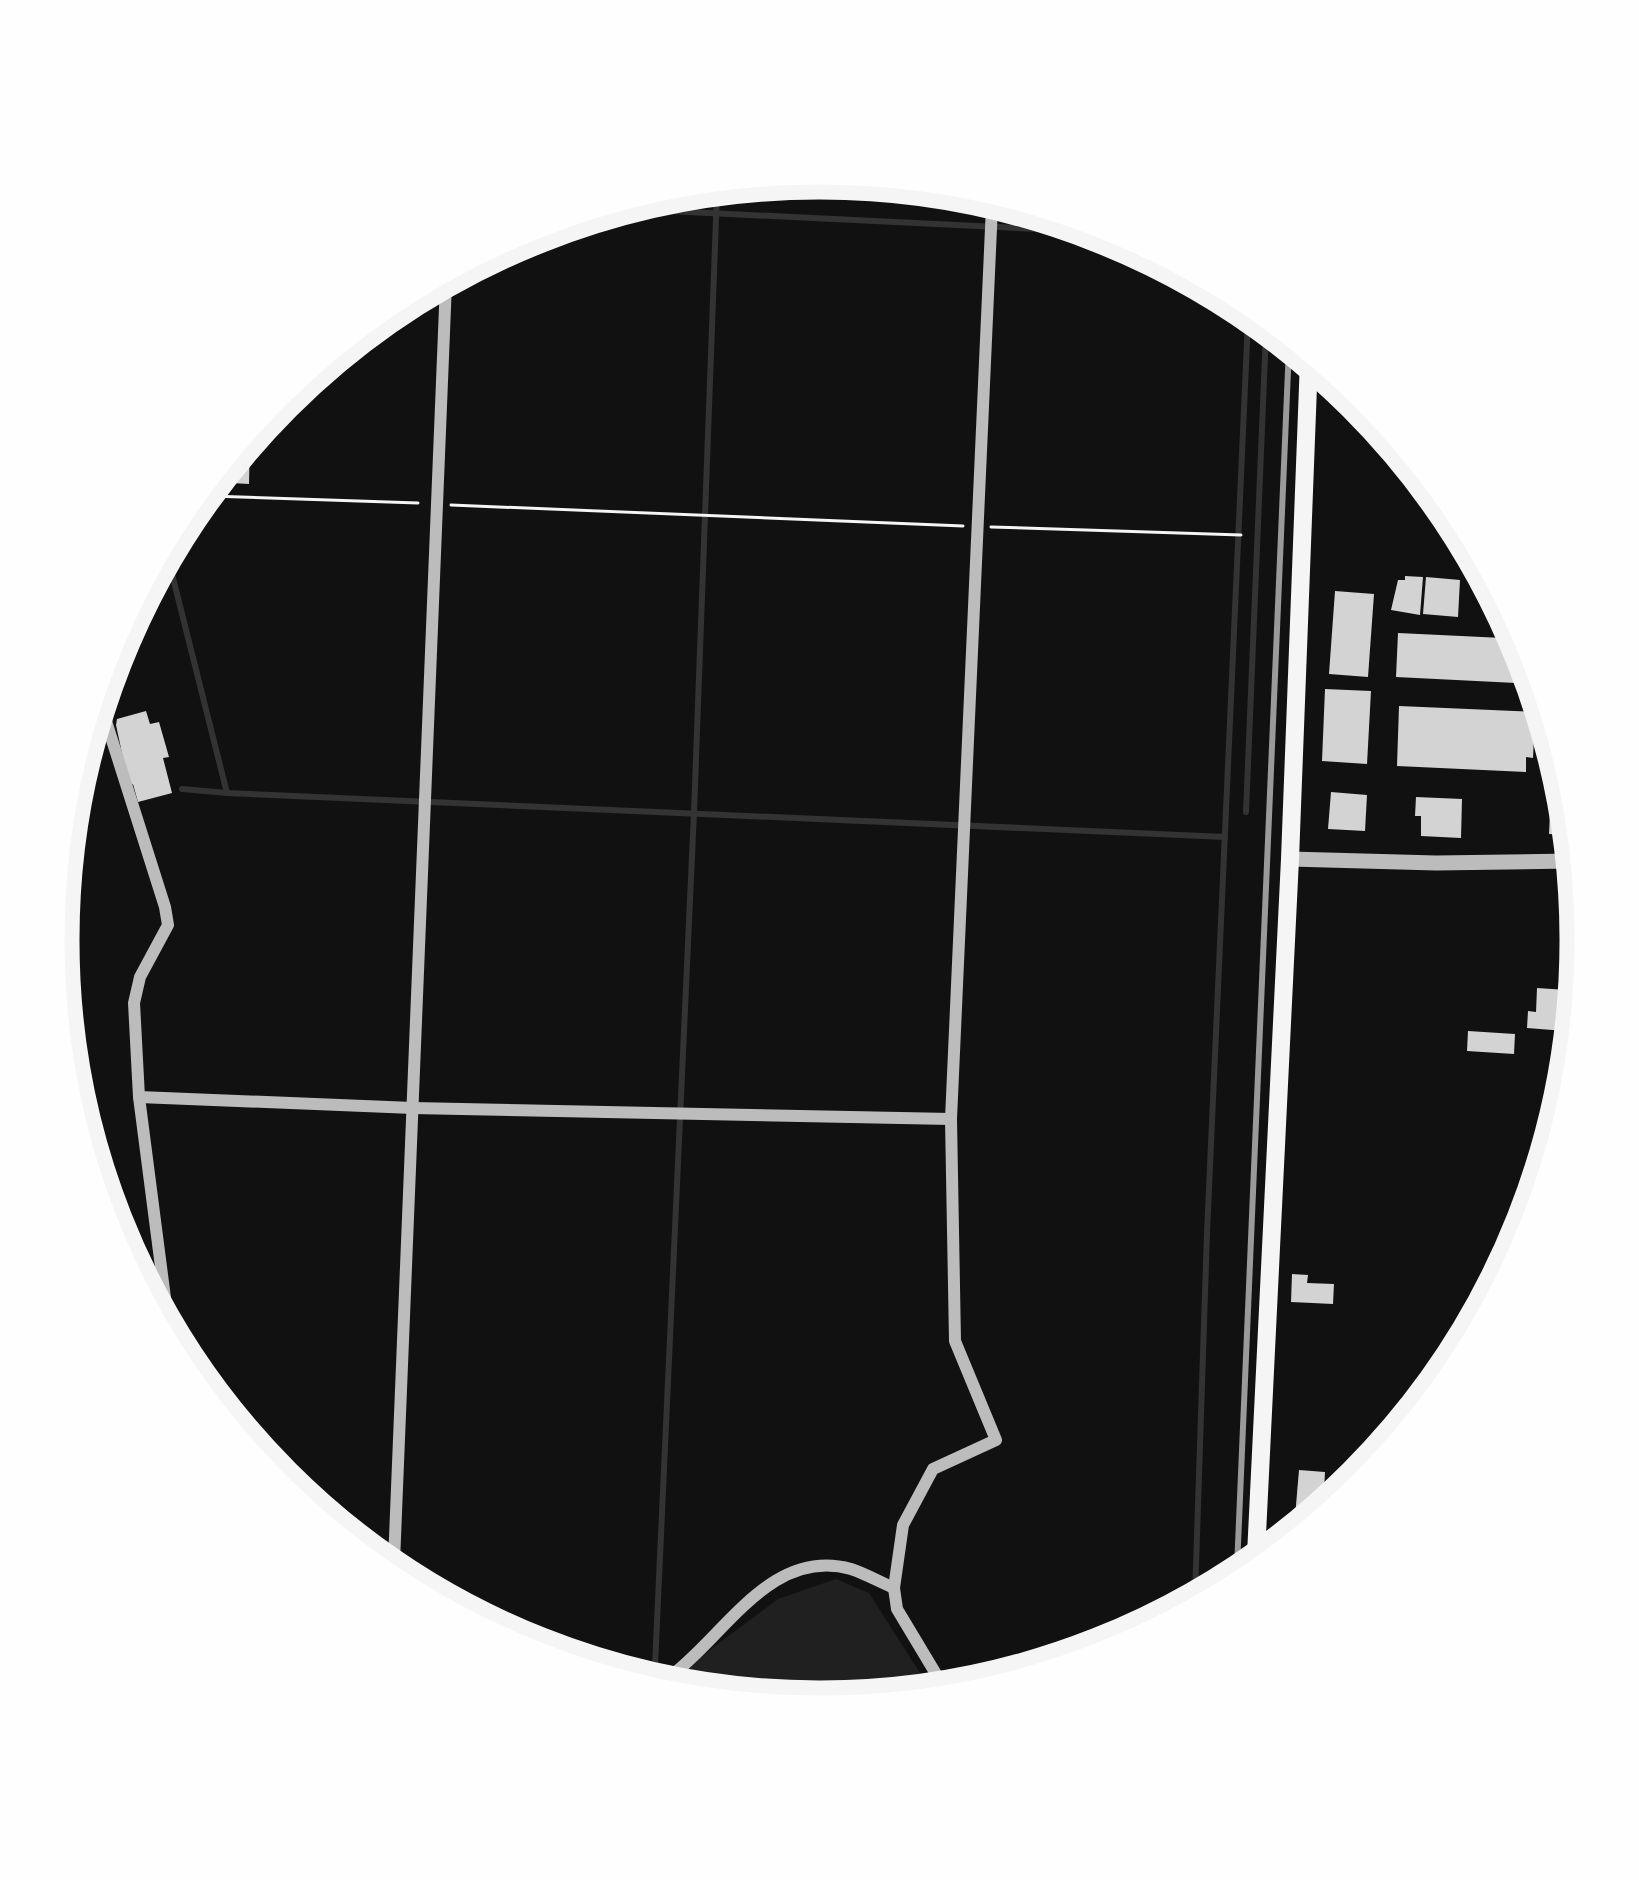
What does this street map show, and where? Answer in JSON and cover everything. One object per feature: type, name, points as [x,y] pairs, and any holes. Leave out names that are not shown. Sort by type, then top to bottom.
[{"type":"highway","points":[[1256,1546],[1308,375]]},
{"type":"street","points":[[938,1678],[904,1625],[895,1588],[903,1525],[933,1469],[996,1440],[955,1341],[950,1119],[992,213]]},
{"type":"street","points":[[394,1555],[445,293]]},
{"type":"street","points":[[106,720],[168,925],[140,977],[134,1003],[139,1096],[166,1302]]},
{"type":"street","points":[[1290,859],[1563,861]]},
{"type":"street","points":[[139,1096],[413,1108],[950,1119]]},
{"type":"street","points":[[673,1673],[753,1595],[817,1565],[850,1569],[895,1588]]},
{"type":"path","points":[[218,496],[1241,535]]},
{"type":"shaded area","points":[[836,1579],[869,1593],[924,1680],[820,1688],[678,1674],[778,1599]]},
{"type":"building","points":[[250,456],[249,484],[231,483],[231,479]]},
{"type":"building","points":[[1423,577],[1420,615],[1391,610],[1398,580]]},
{"type":"building","points":[[1426,577],[1460,580],[1458,617],[1423,614]]},
{"type":"building","points":[[1335,591],[1374,594],[1368,677],[1329,674]]},
{"type":"building","points":[[1398,633],[1503,638],[1521,683],[1396,677]]},
{"type":"building","points":[[1325,689],[1371,691],[1367,764],[1322,761]]},
{"type":"building","points":[[1399,706],[1531,712],[1533,758],[1526,757],[1526,772],[1397,766]]},
{"type":"building","points":[[146,711],[150,724],[159,722],[172,793],[138,802],[133,784],[129,786],[116,725],[117,719]]},
{"type":"building","points":[[1331,792],[1367,795],[1365,831],[1328,829]]},
{"type":"building","points":[[1416,797],[1462,799],[1461,838],[1421,836]]},
{"type":"building","points":[[1550,812],[1556,812],[1560,835],[1549,834]]},
{"type":"building","points":[[1537,988],[1565,990],[1562,1031],[1527,1028],[1528,1011],[1536,1012]]},
{"type":"building","points":[[1468,1031],[1515,1034],[1514,1054],[1467,1051]]},
{"type":"building","points":[[1292,1274],[1308,1275],[1307,1283],[1334,1284],[1333,1304],[1291,1302]]},
{"type":"building","points":[[1299,1470],[1325,1472],[1324,1491],[1295,1516]]},
{"type":"waterway","points":[[655,1666],[717,200]]},
{"type":"waterway","points":[[659,211],[1053,230]]},
{"type":"waterway","points":[[1195,1586],[1248,327]]},
{"type":"waterway","points":[[1246,812],[1266,340]]},
{"type":"waterway","points":[[171,569],[227,793],[1225,837]]},
{"type":"waterway","points":[[182,789],[227,793]]},
{"type":"railway","points":[[1237,1560],[1289,358]]}]
